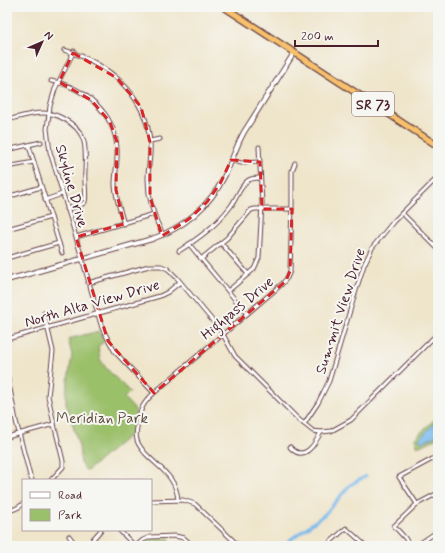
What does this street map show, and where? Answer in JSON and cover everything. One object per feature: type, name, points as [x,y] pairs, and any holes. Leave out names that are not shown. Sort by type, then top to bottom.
[{"type":"highway","name":"SR 73","points":[[224,7],[438,146]]},
{"type":"street","points":[[64,50],[73,52],[105,69],[117,78],[128,88],[143,112],[148,127],[150,141],[148,185],[154,214],[163,235]]},
{"type":"street","name":"Skyline Drive","points":[[73,52],[58,82],[48,113],[48,145],[102,328],[115,352],[154,393]]},
{"type":"street","points":[[7,280],[163,235],[184,223],[203,207],[218,188],[244,132],[294,53]]},
{"type":"street","points":[[51,80],[66,85],[91,100],[104,112],[110,122],[117,142],[116,190],[124,224]]},
{"type":"street","points":[[7,120],[40,113],[48,113],[58,116],[73,125],[82,135],[86,147],[85,201],[83,204],[67,209]]},
{"type":"street","points":[[150,141],[160,139]]},
{"type":"street","points":[[7,150],[41,142]]},
{"type":"street","points":[[29,146],[62,253]]},
{"type":"street","points":[[228,291],[255,267],[259,258],[262,209],[259,147]]},
{"type":"street","points":[[231,160],[241,163],[260,162]]},
{"type":"street","points":[[7,167],[34,162]]},
{"type":"street","name":"Highpass Drive","points":[[178,500],[174,483],[140,447],[136,440],[142,404],[284,282],[288,276],[292,209],[292,171],[295,163]]},
{"type":"street","name":"Summit View Drive","points":[[304,424],[318,403],[329,381],[364,265],[372,248],[402,213],[438,177]]},
{"type":"street","points":[[179,251],[205,233],[221,218],[246,182],[251,179],[260,178]]},
{"type":"street","points":[[7,197],[41,187]]},
{"type":"street","points":[[45,200],[62,194]]},
{"type":"street","points":[[201,259],[237,228],[250,211],[255,209],[292,209]]},
{"type":"street","points":[[402,213],[438,249]]},
{"type":"street","points":[[76,237],[154,214]]},
{"type":"street","points":[[7,229],[51,216]]},
{"type":"street","points":[[7,258],[60,243]]},
{"type":"street","points":[[221,243],[248,274]]},
{"type":"street","points":[[189,244],[247,314]]},
{"type":"street","points":[[88,283],[153,265],[168,269],[223,334],[235,356],[313,431],[331,431],[351,420],[438,333]]},
{"type":"street","name":"North Alta View Drive","points":[[7,339],[160,296],[168,292],[180,282]]},
{"type":"street","points":[[44,313],[53,351],[48,396],[63,461],[63,467],[52,479]]},
{"type":"street","points":[[8,378],[32,479]]},
{"type":"street","points":[[7,437],[54,424]]},
{"type":"street","points":[[290,447],[294,451],[300,453],[308,451],[314,445],[321,432]]},
{"type":"street","points":[[417,504],[399,478],[438,456]]},
{"type":"street","points":[[410,546],[394,526],[417,504],[438,493]]},
{"type":"street","points":[[152,501],[178,500],[195,504],[239,546]]},
{"type":"street","points":[[7,510],[18,508],[22,505]]},
{"type":"street","points":[[326,546],[346,528],[366,546]]},
{"type":"street","points":[[91,546],[93,539],[100,531]]},
{"type":"street","points":[[120,531],[136,546],[143,540],[150,537],[175,536],[184,538],[193,546]]},
{"type":"street","points":[[416,546],[438,531]]},
{"type":"street","points":[[69,536],[78,546]]},
{"type":"highlighted area","points":[[73,53],[117,78],[141,107],[150,142],[150,197],[162,236],[189,219],[207,202],[221,182],[231,160],[260,162],[262,209],[292,209],[290,271],[286,281],[154,393],[108,341],[76,237],[124,224],[116,190],[117,142],[110,122],[91,100],[59,82]]},
{"type":"green space","name":"Meridian Park","points":[[99,331],[104,342],[98,346],[100,359],[106,368],[130,392],[124,398],[136,411],[133,432],[87,471],[81,465],[79,446],[66,403],[66,393],[72,355],[68,339]]},
{"type":"green space","points":[[438,416],[438,438],[420,446],[416,445],[415,438]]},
{"type":"green space","points":[[169,538],[170,546],[140,546],[150,539]]},
{"type":"water","points":[[438,420],[438,435],[421,442],[419,439]]},
{"type":"waterway","points":[[282,546],[325,514],[350,485],[366,476]]}]
